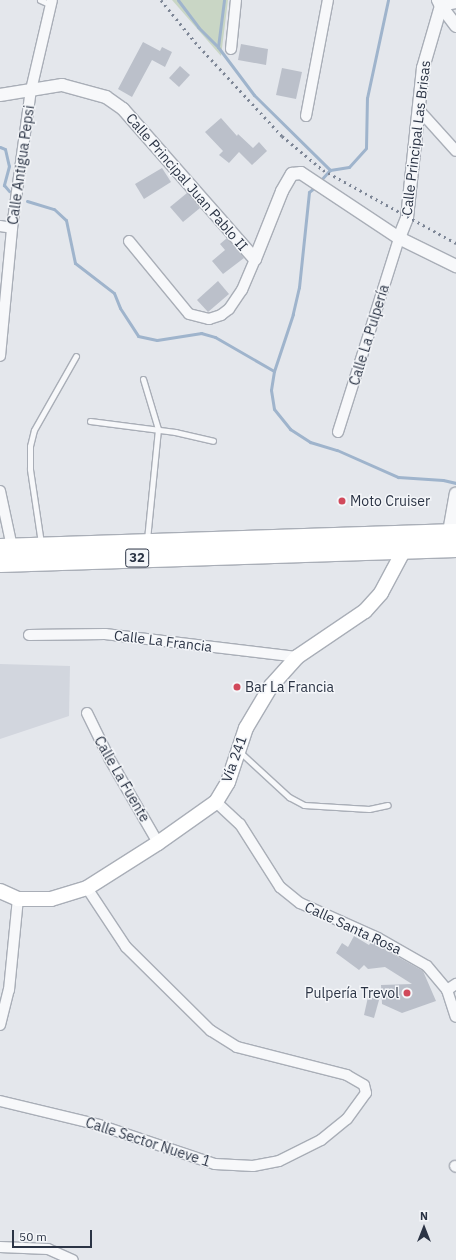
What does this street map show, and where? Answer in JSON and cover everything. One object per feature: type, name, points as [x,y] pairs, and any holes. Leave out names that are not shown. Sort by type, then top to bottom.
[{"type":"highway","name":"32","points":[[0,563],[404,542],[453,532]]},
{"type":"highway","name":"32","points":[[6,547],[147,542],[404,542],[456,548]]},
{"type":"main road","name":"Vía 241","points":[[0,891],[18,899],[51,899],[87,888],[158,843],[216,802],[228,782],[246,728],[271,686],[297,657],[365,611],[381,593],[404,542]]},
{"type":"street","points":[[230,49],[236,0]]},
{"type":"street","points":[[306,116],[328,0]]},
{"type":"street","name":"Calle Antigua Pepsi","points":[[0,356],[3,292],[31,90],[52,2]]},
{"type":"street","points":[[439,3],[456,3]]},
{"type":"street","points":[[439,3],[456,26]]},
{"type":"street","name":"Calle Principal Las Brisas","points":[[399,238],[406,218],[423,68],[439,3]]},
{"type":"street","name":"Calle Principal Juan Pablo II","points":[[0,95],[62,85],[83,89],[106,97],[123,109],[255,259],[288,179],[292,174],[301,173],[399,238]]},
{"type":"street","points":[[419,110],[456,151]]},
{"type":"street","points":[[0,226],[12,228]]},
{"type":"street","points":[[399,238],[456,266]]},
{"type":"street","name":"Calle La Pulpería","points":[[338,432],[399,238]]},
{"type":"street","points":[[129,241],[189,314],[209,319],[221,315],[229,309],[242,290],[255,259]]},
{"type":"street","points":[[0,491],[6,547]]},
{"type":"street","points":[[453,532],[456,494]]},
{"type":"street","name":"Calle La Francia","points":[[29,636],[105,634],[297,657]]},
{"type":"street","name":"Calle La Fuente","points":[[87,713],[109,758],[158,843]]},
{"type":"street","name":"Calle Santa Rosa","points":[[216,802],[240,824],[280,887],[300,903],[412,956],[427,966],[447,990],[456,1017]]},
{"type":"street","name":"Calle Sector Nueve 1","points":[[0,1101],[99,1124],[215,1164],[253,1166],[279,1161],[321,1140],[347,1119],[366,1093],[364,1085],[347,1075],[236,1047],[210,1031],[126,947],[87,888]]},
{"type":"street","points":[[0,1025],[9,990],[18,899]]},
{"type":"street","points":[[447,990],[456,984]]},
{"type":"street","points":[[0,1247],[48,1249],[73,1260]]},
{"type":"lane","points":[[40,0],[52,2]]},
{"type":"lane","points":[[41,546],[30,470],[30,446],[34,430],[76,356]]},
{"type":"lane","points":[[143,379],[158,429],[147,542]]},
{"type":"lane","points":[[90,421],[158,429],[213,442]]},
{"type":"lane","points":[[238,750],[289,797],[304,805],[369,809],[388,805]]},
{"type":"shaded area","points":[[0,664],[70,666],[69,716],[0,739]]},
{"type":"green space","points":[[172,0],[228,0],[221,56]]},
{"type":"building","points":[[143,42],[160,51],[162,47],[172,52],[165,67],[152,60],[132,97],[118,89]]},
{"type":"building","points":[[241,44],[268,49],[266,65],[238,60]]},
{"type":"building","points":[[180,66],[190,75],[179,87],[169,78]]},
{"type":"building","points":[[282,68],[302,72],[296,99],[276,95]]},
{"type":"building","points":[[221,118],[237,136],[238,134],[253,148],[259,142],[267,151],[252,165],[239,152],[229,163],[219,155],[223,151],[205,132]]},
{"type":"building","points":[[162,168],[171,182],[144,199],[135,184]]},
{"type":"building","points":[[187,193],[200,208],[183,222],[170,207]]},
{"type":"building","points":[[227,238],[244,258],[223,274],[212,261],[225,250],[220,244]]},
{"type":"building","points":[[218,281],[229,294],[208,312],[197,300]]},
{"type":"building","points":[[354,936],[369,945],[371,942],[375,944],[423,971],[436,1001],[402,1013],[382,1004],[381,985],[412,984],[385,967],[368,969],[364,965],[359,970],[336,953],[342,943],[348,947]]},
{"type":"building","points":[[368,997],[379,1000],[374,1018],[364,1015]]},
{"type":"waterway","points":[[178,0],[198,27],[218,47],[254,95],[330,170]]},
{"type":"waterway","points":[[218,47],[224,0]]},
{"type":"waterway","points":[[320,181],[330,170],[349,167],[366,148],[367,98],[388,0]]},
{"type":"waterway","points":[[0,147],[5,149],[9,166],[4,185],[9,191]]},
{"type":"waterway","points":[[315,187],[309,192],[299,287],[293,314],[274,371],[271,390],[274,409],[290,429],[310,442],[337,450],[398,477],[443,480],[456,483]]},
{"type":"waterway","points":[[27,201],[54,209],[66,220],[75,263],[114,293],[120,308],[138,336],[157,340],[201,333],[215,337],[274,371]]},
{"type":"railway","points":[[161,0],[195,42],[282,136],[323,170],[456,243]]},
{"type":"place","name":"Moto Cruiser","points":[[342,501]]},
{"type":"place","name":"Bar La Francia","points":[[237,687]]},
{"type":"place","name":"Pulpería Trevol","points":[[407,993]]}]
